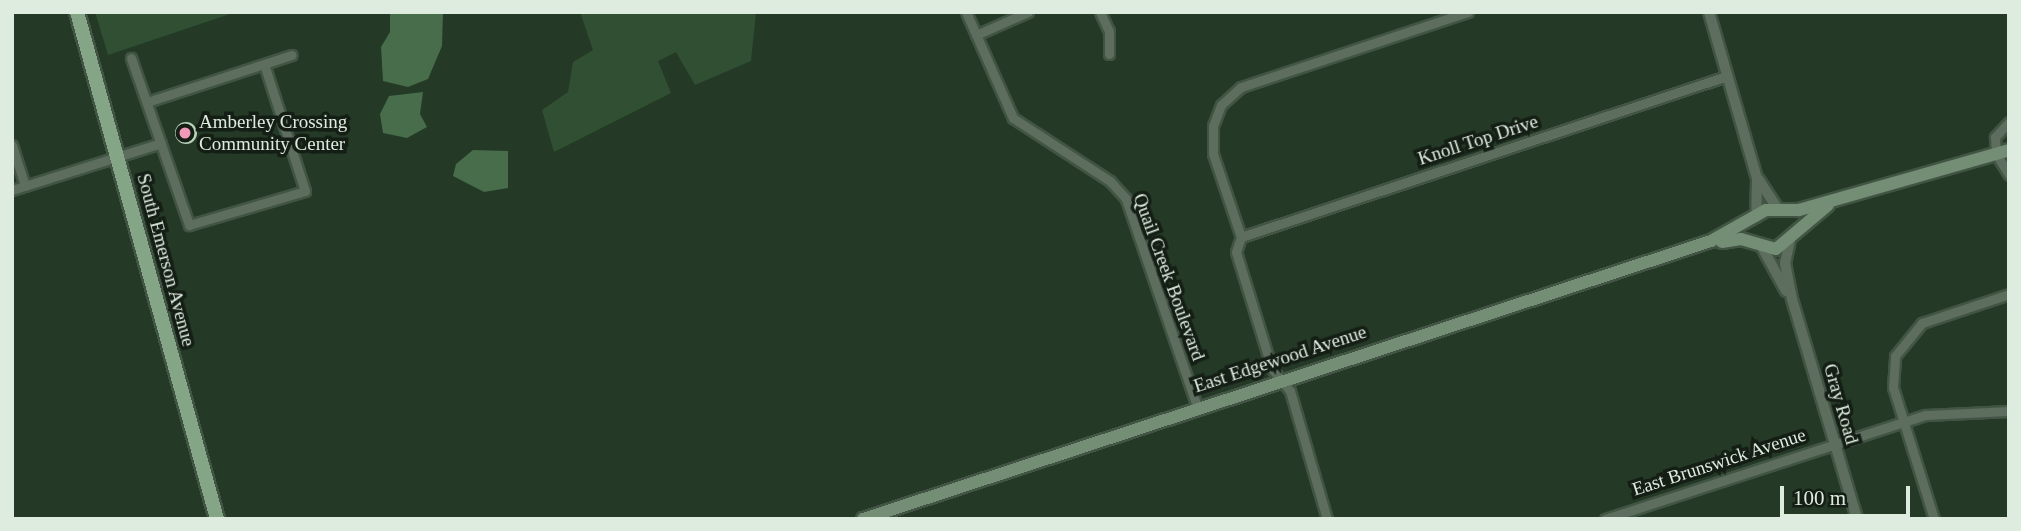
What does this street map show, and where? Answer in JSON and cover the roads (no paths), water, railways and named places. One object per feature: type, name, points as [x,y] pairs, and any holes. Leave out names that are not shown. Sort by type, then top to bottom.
[{"type":"main road","name":"South Emerson Avenue","points":[[77,12],[217,519]]},
{"type":"main road","points":[[1839,196],[1790,240],[1776,249],[1762,247],[1752,230],[1756,217],[2002,152]]},
{"type":"main road","points":[[1779,211],[1790,221],[1790,240]]},
{"type":"main road","name":"East Edgewood Avenue","points":[[863,519],[1280,379],[1711,241],[1756,217]]},
{"type":"main road","name":"East Edgewood Avenue","points":[[1711,241],[1741,239],[1762,247]]},
{"type":"street","name":"Quail Creek Boulevard","points":[[966,12],[1013,118],[1110,181],[1126,199],[1197,407]]},
{"type":"street","points":[[976,35],[1028,12]]},
{"type":"street","points":[[1100,12],[1109,31],[1109,54]]},
{"type":"street","points":[[1327,519],[1290,391],[1272,369],[1236,251],[1241,237],[1213,154],[1215,116],[1241,87],[1468,12]]},
{"type":"street","points":[[1709,12],[1757,178],[1779,211]]},
{"type":"street","points":[[147,102],[292,55]]},
{"type":"street","points":[[131,58],[190,225],[305,191],[264,64]]},
{"type":"street","name":"Knoll Top Drive","points":[[1241,237],[1727,76]]},
{"type":"street","points":[[2009,122],[1996,132],[2009,174]]},
{"type":"street","points":[[12,190],[161,143]]},
{"type":"street","points":[[12,145],[25,186]]},
{"type":"street","points":[[1756,217],[1757,178]]},
{"type":"street","name":"Gray Road","points":[[1790,240],[1785,263],[1792,299],[1857,519]]},
{"type":"street","name":"Gray Road","points":[[1762,247],[1792,299]]},
{"type":"street","points":[[1934,519],[1892,372],[1904,339],[1929,320],[2009,294]]},
{"type":"street","name":"East Brunswick Avenue","points":[[1605,519],[1834,442],[1906,422],[1941,413],[2009,411]]},
{"type":"place","name":"Amberley Crossing Community Center","points":[[185,133]]}]
